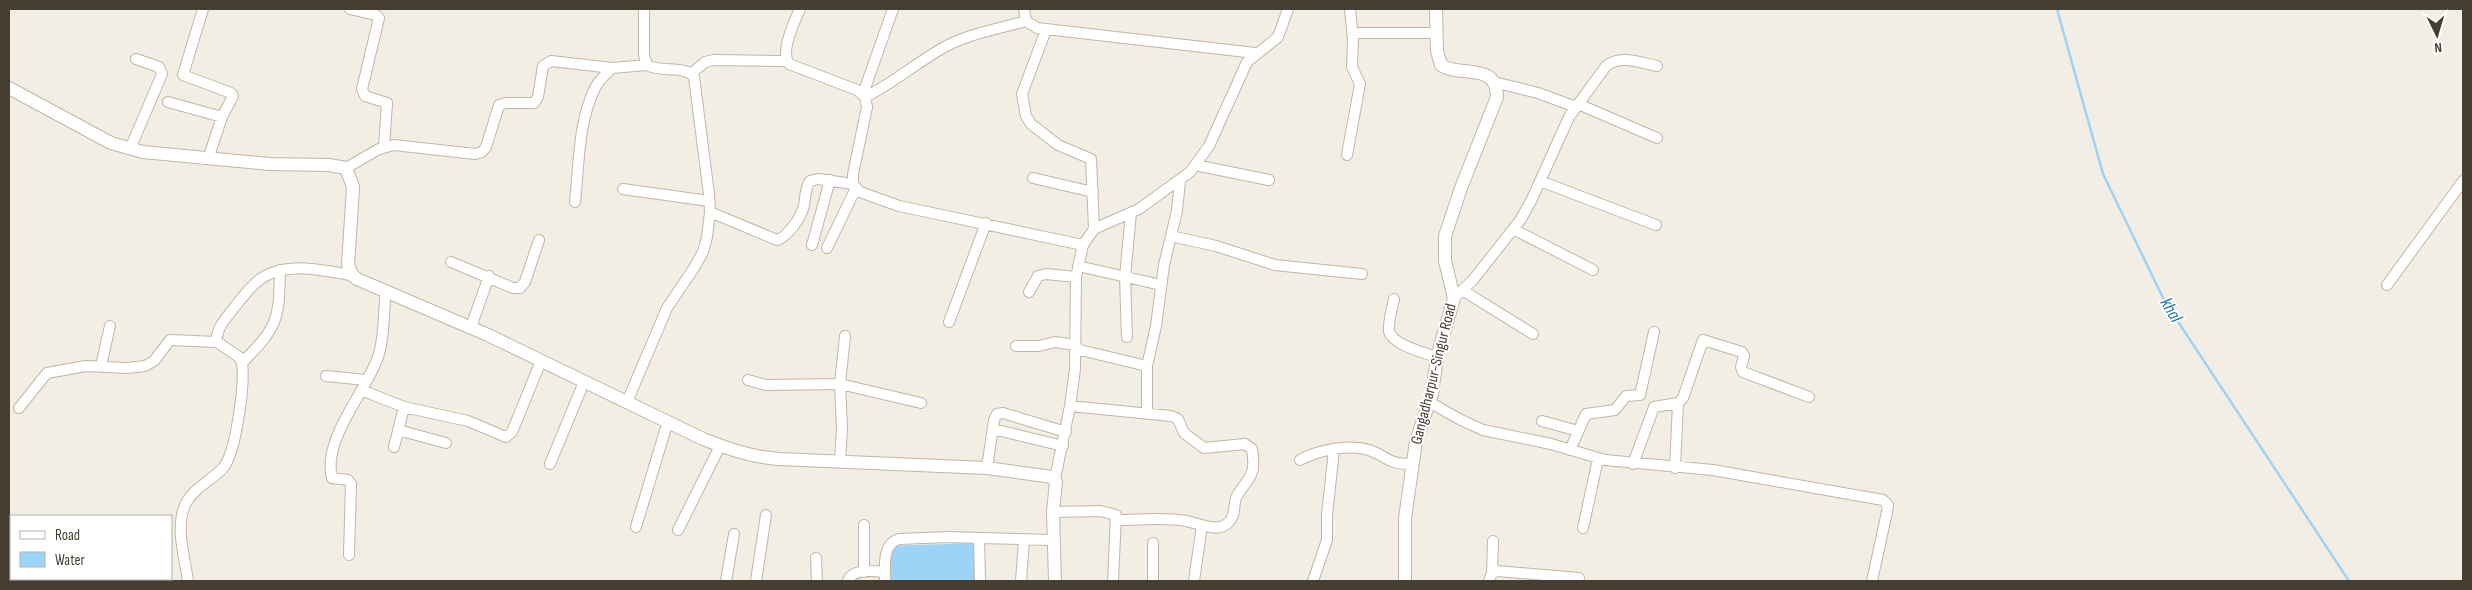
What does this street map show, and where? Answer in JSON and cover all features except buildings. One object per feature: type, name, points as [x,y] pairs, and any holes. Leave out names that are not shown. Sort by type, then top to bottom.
[{"type":"street","points":[[203,9],[183,75],[233,94],[233,98],[222,117],[208,160]]},
{"type":"street","points":[[350,9],[376,15],[379,18],[362,90],[365,96],[387,104],[384,147]]},
{"type":"street","points":[[644,9],[644,55],[647,65]]},
{"type":"street","points":[[786,61],[790,32],[800,9]]},
{"type":"street","points":[[827,248],[854,186],[853,174],[867,107],[864,96],[894,9]]},
{"type":"street","points":[[1024,9],[1026,21]]},
{"type":"street","points":[[1054,581],[1053,512],[1055,479],[1070,406],[1076,347],[1076,277],[1082,245],[1094,230],[1131,213],[1180,181],[1196,165],[1209,146],[1247,62],[1255,53],[1278,36],[1288,9]]},
{"type":"street","points":[[1347,155],[1360,84],[1352,67],[1353,34],[1350,9]]},
{"type":"street","points":[[1436,9],[1437,51],[1441,65],[1449,69],[1483,73],[1494,82],[1538,92],[1577,105],[1657,138]]},
{"type":"street","points":[[9,88],[111,143],[130,149],[166,156],[208,160],[329,165],[346,168],[360,158],[384,147],[410,145],[479,153],[486,147],[499,105],[506,103],[529,104],[537,100],[542,70],[546,63],[558,60],[612,68],[647,65],[656,69],[692,73],[705,62],[714,60],[786,61],[793,67],[864,96],[882,89],[941,49],[974,35],[1026,21],[1037,28],[1046,30],[1255,53]]},
{"type":"street","points":[[1046,30],[1022,94],[1024,110],[1031,124],[1058,145],[1090,156],[1093,167],[1094,230]]},
{"type":"street","points":[[1353,34],[1437,33]]},
{"type":"street","points":[[130,149],[162,74],[159,68],[136,59]]},
{"type":"street","points":[[1534,334],[1458,294],[1513,229],[1527,208],[1561,133],[1577,105],[1611,62],[1625,60],[1658,66]]},
{"type":"street","points":[[575,202],[583,129],[588,108],[595,88],[612,68]]},
{"type":"street","points":[[627,402],[667,308],[703,252],[710,212],[700,109],[696,82],[692,73]]},
{"type":"street","name":"Gangadharpur-Singur Road","points":[[1405,581],[1405,518],[1412,464],[1419,428],[1429,402],[1437,357],[1458,294],[1445,262],[1445,236],[1461,188],[1497,97],[1494,82]]},
{"type":"street","points":[[168,102],[222,117]]},
{"type":"street","points":[[1196,165],[1268,180]]},
{"type":"street","points":[[346,168],[353,187],[347,257],[352,276]]},
{"type":"street","points":[[1033,178],[1093,192]]},
{"type":"street","points":[[710,212],[767,237],[781,239],[803,211],[808,184],[814,179],[830,180],[854,186],[868,196],[899,206],[986,223],[1082,245]]},
{"type":"street","points":[[812,244],[830,180]]},
{"type":"street","points":[[1147,413],[1147,366],[1156,326],[1161,285],[1177,211],[1180,181]]},
{"type":"street","points":[[1540,181],[1656,225]]},
{"type":"street","points":[[2387,285],[2463,181]]},
{"type":"street","points":[[623,189],[709,201]]},
{"type":"street","points":[[1127,337],[1125,276],[1131,213]]},
{"type":"street","points":[[949,322],[986,223]]},
{"type":"street","points":[[1513,229],[1594,270]]},
{"type":"street","points":[[1171,236],[1216,246],[1275,265],[1362,274]]},
{"type":"street","points":[[451,262],[489,276],[514,288],[522,286],[539,240]]},
{"type":"street","points":[[1078,266],[1161,285]]},
{"type":"street","points":[[242,363],[266,338],[276,322],[280,308],[280,270]]},
{"type":"street","points":[[217,342],[218,332],[225,320],[250,288],[268,274],[280,270],[314,270],[352,276],[471,327],[720,446],[742,454],[762,458],[987,468],[1048,476],[1055,479]]},
{"type":"street","points":[[1029,292],[1035,278],[1041,274],[1076,277]]},
{"type":"street","points":[[471,327],[489,276]]},
{"type":"street","points":[[348,555],[351,484],[348,480],[332,478],[330,460],[344,420],[379,353],[386,291]]},
{"type":"street","points":[[1394,299],[1389,328],[1391,336],[1398,342],[1437,357]]},
{"type":"street","points":[[101,366],[110,326]]},
{"type":"street","points":[[1570,450],[1586,414],[1615,410],[1626,396],[1640,395],[1654,332]]},
{"type":"street","points":[[840,461],[842,428],[840,384],[844,336]]},
{"type":"street","points":[[1633,464],[1654,407],[1678,403],[1683,398],[1691,378],[1701,341],[1705,339],[1742,352],[1744,356],[1740,367],[1743,372],[1809,397]]},
{"type":"street","points":[[19,408],[47,372],[86,366],[136,367],[150,364],[168,342],[173,340],[217,342],[239,357],[242,363],[235,442],[230,459],[213,479],[188,499],[184,507],[181,532],[188,581]]},
{"type":"street","points":[[1016,346],[1039,346],[1055,342],[1147,366]]},
{"type":"street","points":[[361,390],[404,407],[460,418],[503,437],[508,437],[512,432],[541,361]]},
{"type":"street","points":[[326,376],[366,380]]},
{"type":"street","points":[[748,380],[766,384],[840,384],[922,403]]},
{"type":"street","points":[[550,464],[584,382]]},
{"type":"street","points":[[1429,402],[1483,430],[1539,441],[1598,459],[1633,464],[1713,470],[1885,502],[1888,508],[1872,581]]},
{"type":"street","points":[[1675,468],[1678,403]]},
{"type":"street","points":[[1070,406],[1175,416],[1184,434],[1204,448],[1209,450],[1245,444],[1252,449],[1253,472],[1236,496],[1231,520],[1222,527],[1165,519],[1117,520]]},
{"type":"street","points":[[394,447],[404,407]]},
{"type":"street","points":[[987,468],[997,414],[1003,413],[1066,432]]},
{"type":"street","points":[[636,527],[668,421]]},
{"type":"street","points":[[1542,421],[1578,431]]},
{"type":"street","points":[[993,429],[1063,446]]},
{"type":"street","points":[[398,430],[446,443]]},
{"type":"street","points":[[678,530],[720,446]]},
{"type":"street","points":[[1300,460],[1312,454],[1334,450],[1366,449],[1392,463],[1412,464]]},
{"type":"street","points":[[1313,581],[1327,540],[1327,515],[1334,450]]},
{"type":"street","points":[[1584,528],[1598,459]]},
{"type":"street","points":[[1053,512],[1108,512],[1116,515],[1112,581]]},
{"type":"street","points":[[756,581],[766,514]]},
{"type":"street","points":[[864,525],[864,572]]},
{"type":"street","points":[[1194,581],[1202,525]]},
{"type":"street","points":[[726,581],[734,534]]},
{"type":"street","points":[[848,581],[851,575],[864,572],[885,577],[888,547],[895,540],[916,537],[1053,540]]},
{"type":"street","points":[[979,538],[980,581]]},
{"type":"street","points":[[1021,581],[1024,540]]},
{"type":"street","points":[[1491,577],[1492,541]]},
{"type":"street","points":[[1153,543],[1153,581]]},
{"type":"street","points":[[816,558],[816,581]]},
{"type":"street","points":[[1491,577],[1502,571],[1579,578]]},
{"type":"water","points":[[977,543],[978,581],[886,581],[885,546]]},
{"type":"waterway","name":"khal","points":[[2057,9],[2103,174],[2165,302],[2349,581]]}]
